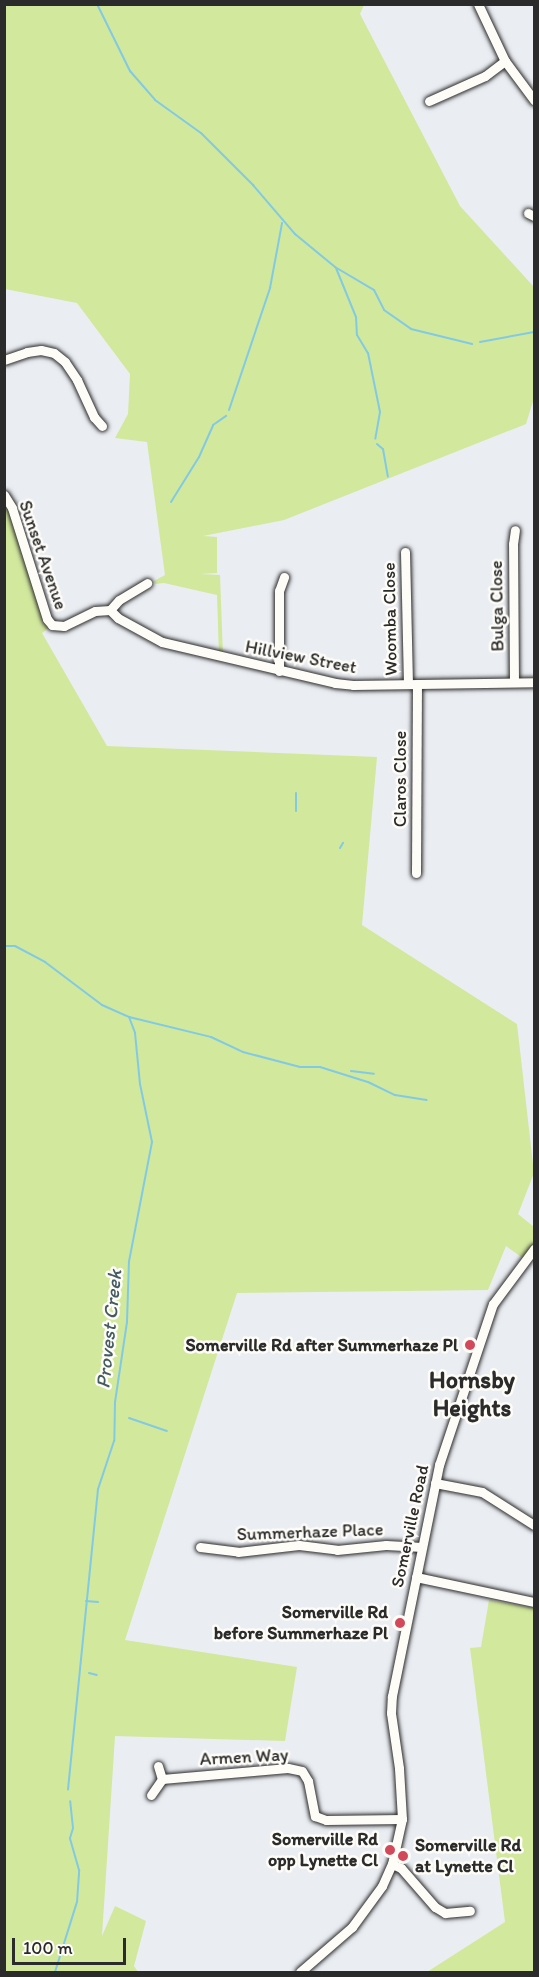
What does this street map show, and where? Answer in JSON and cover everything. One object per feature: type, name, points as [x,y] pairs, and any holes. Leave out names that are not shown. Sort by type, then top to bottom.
[{"type":"street","points":[[478,4],[505,61],[534,100]]},
{"type":"street","points":[[429,101],[485,76],[505,61]]},
{"type":"street","points":[[4,360],[41,350],[54,353],[71,371],[94,417],[102,426]]},
{"type":"street","name":"Sunset Avenue","points":[[4,495],[12,508],[47,619],[52,625],[64,626],[95,611],[110,610],[147,583]]},
{"type":"street","name":"Bulga Close","points":[[514,682],[513,544],[515,530]]},
{"type":"street","name":"Woomba Close","points":[[405,552],[412,684]]},
{"type":"street","points":[[279,671],[279,591],[284,577]]},
{"type":"street","name":"Hillview Street","points":[[110,610],[118,618],[162,642],[279,671],[353,685],[534,682]]},
{"type":"street","name":"Claros Close","points":[[412,684],[416,873]]},
{"type":"street","name":"Somerville Road","points":[[300,1972],[352,1927],[382,1886],[392,1864],[402,1819],[392,1704],[444,1444],[488,1316],[500,1292],[534,1249]]},
{"type":"street","points":[[435,1483],[482,1492],[534,1525]]},
{"type":"street","name":"Summerhaze Place","points":[[200,1547],[238,1552],[299,1545],[337,1550],[405,1545],[423,1547]]},
{"type":"street","points":[[416,1577],[534,1602]]},
{"type":"street","points":[[151,1795],[162,1779],[159,1766]]},
{"type":"street","name":"Armen Way","points":[[162,1779],[288,1768],[302,1771],[308,1781],[315,1816],[326,1820],[402,1819]]},
{"type":"street","points":[[392,1864],[401,1868],[435,1907],[445,1913],[470,1911]]},
{"type":"green space","points":[[4,5],[364,5],[360,14],[460,206],[534,287],[534,398],[526,424],[284,520],[203,536],[217,537],[217,573],[200,574],[220,575],[223,656],[219,656],[217,595],[164,583],[155,584],[154,581],[165,575],[147,442],[115,438],[128,414],[130,374],[77,303],[5,289]]},
{"type":"green space","points":[[4,499],[50,627],[42,633],[107,746],[377,757],[362,925],[517,1024],[534,1173],[518,1214],[534,1227],[534,1244],[524,1259],[506,1246],[488,1290],[237,1293],[125,1640],[297,1667],[285,1741],[115,1736],[102,1936],[115,1906],[146,1921],[134,1966],[138,1972],[5,1972]]},
{"type":"green space","points":[[489,1600],[534,1608],[534,1972],[427,1972],[505,1922],[470,1648],[481,1647]]},
{"type":"waterway","points":[[97,4],[130,71],[155,100],[201,133],[253,185],[295,234],[335,267],[374,290],[384,310],[411,329],[472,344]]},
{"type":"waterway","points":[[229,410],[270,288],[282,223]]},
{"type":"waterway","points":[[336,268],[356,317],[357,335],[368,353],[380,412],[375,439]]},
{"type":"waterway","points":[[480,342],[534,332]]},
{"type":"waterway","points":[[171,502],[199,457],[213,425],[226,416]]},
{"type":"waterway","points":[[377,444],[383,449],[388,477]]},
{"type":"waterway","points":[[296,793],[296,811]]},
{"type":"waterway","points":[[340,848],[343,843]]},
{"type":"waterway","name":"Provest Creek","points":[[4,946],[15,946],[45,962],[102,1005],[129,1017],[135,1033],[140,1084],[152,1142],[129,1261],[127,1322],[115,1402],[114,1441],[98,1489],[68,1790]]},
{"type":"waterway","points":[[129,1017],[211,1037],[243,1052],[300,1067],[320,1067],[368,1082],[395,1095],[427,1100]]},
{"type":"waterway","points":[[351,1071],[374,1074]]},
{"type":"waterway","points":[[129,1418],[167,1431]]},
{"type":"waterway","points":[[86,1601],[98,1602]]},
{"type":"waterway","points":[[89,1673],[97,1675]]},
{"type":"waterway","name":"Provest Creek","points":[[55,1972],[77,1902],[79,1870],[70,1838],[73,1828],[70,1801]]},
{"type":"place","name":"Somerville Rd after Summerhaze Pl","points":[[470,1345]]},
{"type":"place","name":"Somerville Rd before Summerhaze Pl","points":[[400,1623]]},
{"type":"place","name":"Somerville Rd opp Lynette Cl","points":[[390,1850]]},
{"type":"place","name":"Somerville Rd at Lynette Cl","points":[[403,1856]]},
{"type":"district","name":"Hornsby Heights","points":[[472,1394]]}]
